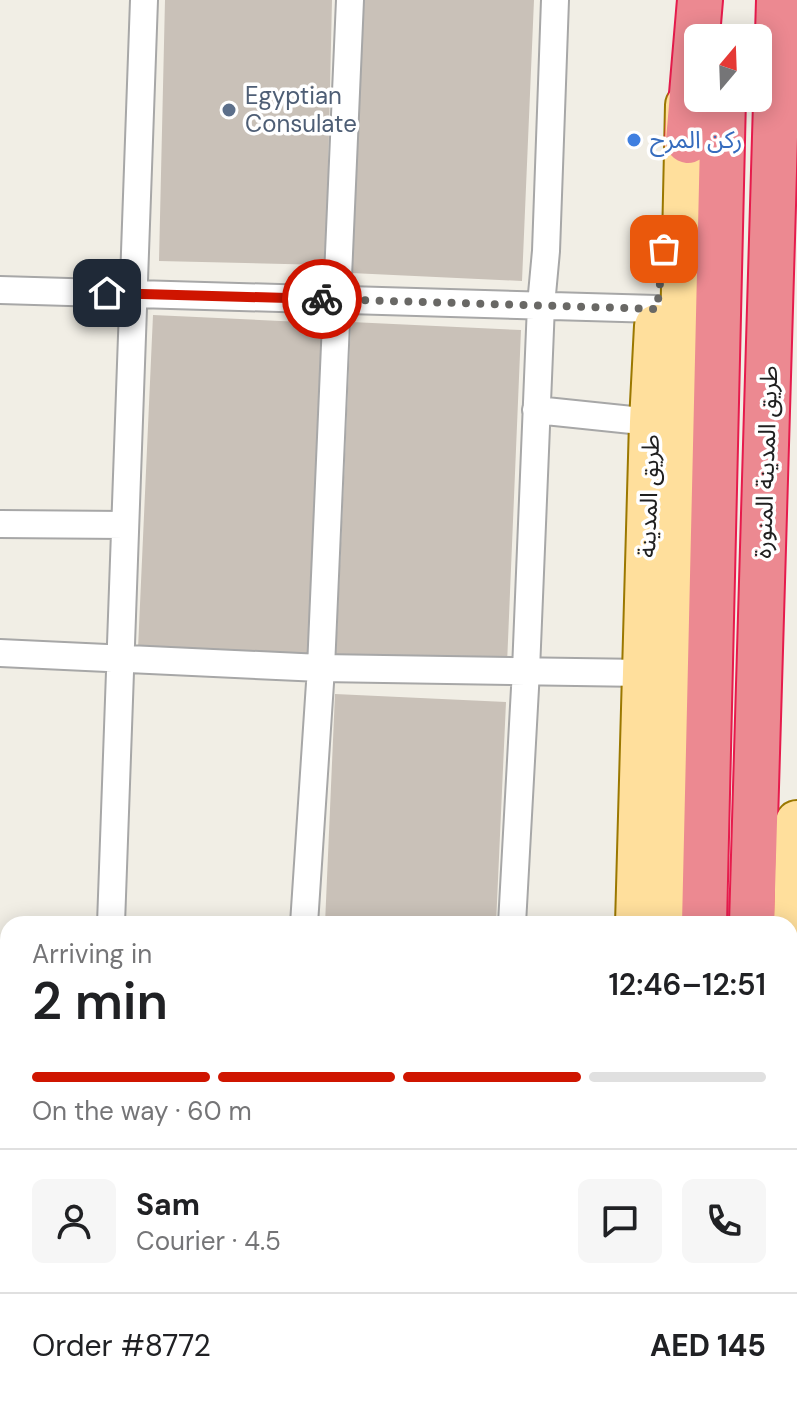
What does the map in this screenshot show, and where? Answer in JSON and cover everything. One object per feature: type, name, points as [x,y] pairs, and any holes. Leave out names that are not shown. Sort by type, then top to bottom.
[{"type":"highway","points":[[688,141],[700,0]]},
{"type":"highway","points":[[724,24],[725,0]]},
{"type":"highway","name":"طريق المدينة المنورة","points":[[752,916],[779,0]]},
{"type":"highway","name":"طريق المدينة المنورة","points":[[704,916],[723,112]]},
{"type":"main road","name":"طريق المدينة","points":[[686,0],[686,24]]},
{"type":"main road","name":"طريق المدينة","points":[[669,916],[651,422],[657,309],[684,94]]},
{"type":"main road","name":"طريق المدينة","points":[[638,916],[660,663],[688,112]]},
{"type":"main road","points":[[795,916],[797,822]]},
{"type":"street","points":[[111,916],[144,0]]},
{"type":"street","points":[[305,916],[321,668],[350,0]]},
{"type":"street","points":[[512,916],[526,670],[535,416],[546,251],[555,0]]},
{"type":"street","points":[[0,290],[657,309]]},
{"type":"street","points":[[535,416],[651,422]]},
{"type":"street","points":[[0,524],[125,525]]},
{"type":"street","points":[[0,653],[321,668],[526,670],[660,663]]},
{"type":"building","points":[[165,0],[332,0],[326,265],[159,261]]},
{"type":"building","points":[[363,0],[534,0],[522,281],[351,273]]},
{"type":"building","points":[[153,315],[323,323],[308,657],[138,649]]},
{"type":"building","points":[[351,322],[521,330],[507,664],[336,655]]},
{"type":"building","points":[[335,694],[506,702],[496,916],[325,916]]},
{"type":"way so far","points":[[322,299],[657,309],[664,249]]},
{"type":"place","name":"Egyptian Consulate","points":[[229,110]]},
{"type":"place","name":"ركن المرح","points":[[634,140]]},
{"type":"route","points":[[107,293],[322,299]]}]
